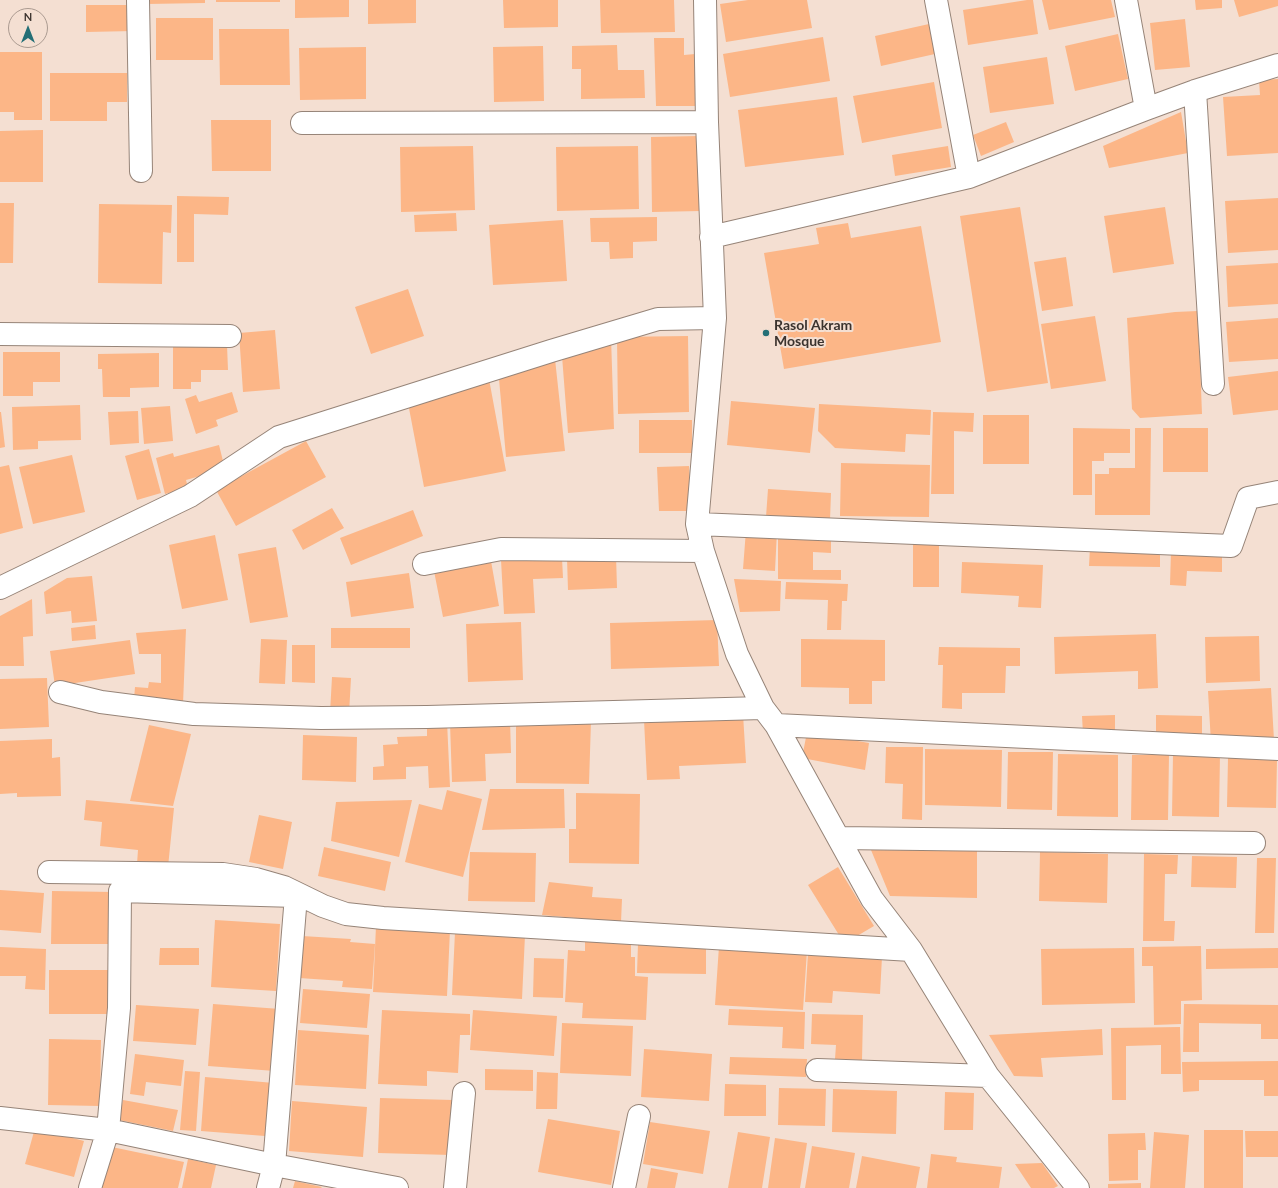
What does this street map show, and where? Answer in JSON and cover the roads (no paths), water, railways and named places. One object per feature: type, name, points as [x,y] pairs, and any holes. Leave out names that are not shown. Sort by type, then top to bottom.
[{"type":"street","points":[[138,0],[141,171]]},
{"type":"street","points":[[705,0],[707,122],[714,318],[697,524],[703,551],[737,654],[763,708],[776,725],[872,899],[910,950],[988,1076],[1078,1188]]},
{"type":"street","points":[[936,0],[969,177]]},
{"type":"street","points":[[1126,0],[1146,109]]},
{"type":"street","points":[[711,237],[969,177],[1195,91],[1278,65]]},
{"type":"street","points":[[1195,91],[1213,384]]},
{"type":"street","points":[[302,123],[707,122]]},
{"type":"street","points":[[0,588],[190,496],[279,437],[551,351],[658,319],[714,318]]},
{"type":"street","points":[[0,334],[230,336]]},
{"type":"street","points":[[697,524],[1231,546],[1248,498],[1278,492]]},
{"type":"street","points":[[424,564],[502,549],[703,551]]},
{"type":"street","points":[[60,692],[101,702],[194,714],[321,718],[763,708]]},
{"type":"street","points":[[776,725],[1278,749]]},
{"type":"street","points":[[838,838],[1254,843]]},
{"type":"street","points":[[49,872],[223,874],[256,879],[284,887],[322,906],[346,914],[383,918],[910,950]]},
{"type":"street","points":[[90,1188],[108,1130],[119,1008],[120,892],[296,896],[274,1165],[268,1188]]},
{"type":"street","points":[[817,1070],[988,1076]]},
{"type":"street","points":[[455,1188],[464,1093]]},
{"type":"street","points":[[624,1188],[639,1116]]},
{"type":"street","points":[[0,1118],[108,1130],[274,1165],[397,1188]]},
{"type":"place","name":"Rasol Akram Mosque","points":[[766,333]]}]
